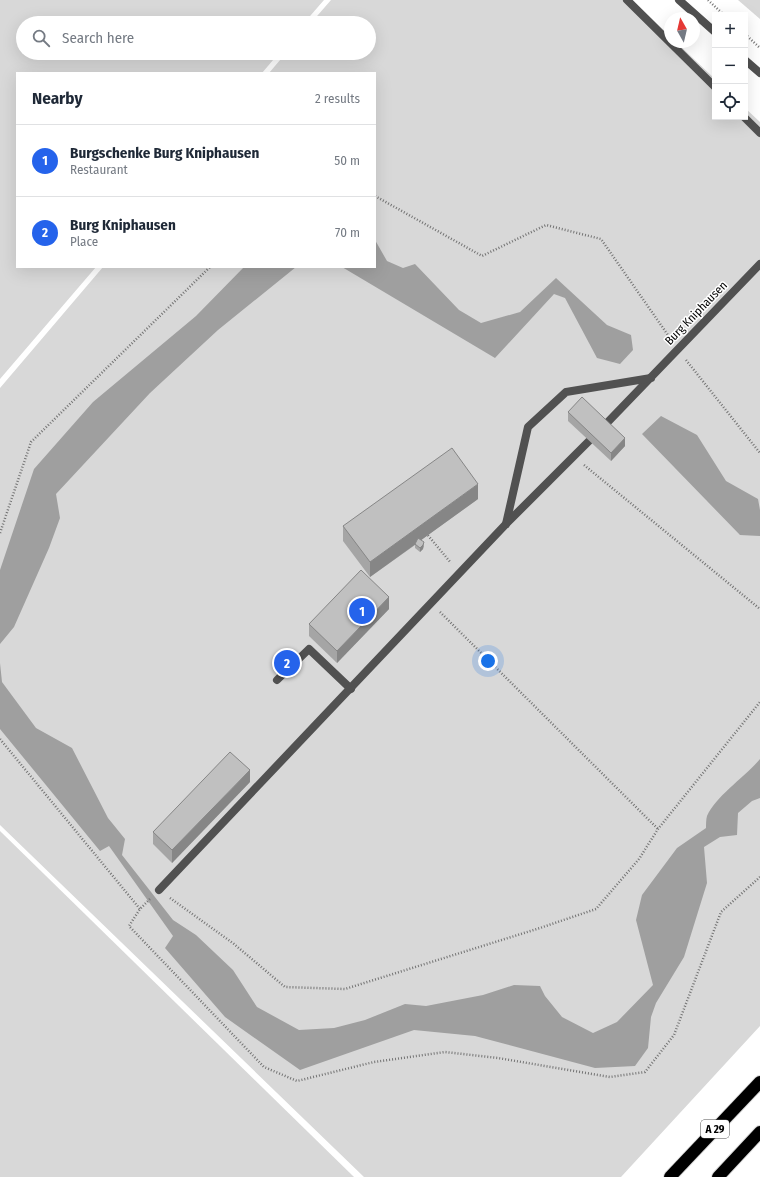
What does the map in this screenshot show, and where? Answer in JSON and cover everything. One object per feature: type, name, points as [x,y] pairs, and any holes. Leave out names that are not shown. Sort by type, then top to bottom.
[{"type":"highway","name":"A 29","points":[[670,1177],[760,1082]]},
{"type":"highway","points":[[718,1177],[760,1132]]},
{"type":"street","points":[[627,0],[712,84]]},
{"type":"street","points":[[679,0],[712,29]]},
{"type":"street","points":[[748,63],[760,73]]},
{"type":"street","points":[[747,120],[760,133]]},
{"type":"street","name":"Burg Kniphausen","points":[[604,426],[760,264]]},
{"type":"street","points":[[506,524],[528,428],[566,392],[651,378]]},
{"type":"street","points":[[159,890],[432,604],[506,524],[590,441]]},
{"type":"street","points":[[277,680],[309,649],[350,689]]},
{"type":"path","points":[[708,0],[721,12]]},
{"type":"path","points":[[748,37],[760,48]]},
{"type":"path","points":[[376,197],[482,256],[546,225],[601,239],[678,349],[760,453]]},
{"type":"path","points":[[0,533],[31,442],[209,268]]},
{"type":"path","points":[[574,457],[760,609]]},
{"type":"path","points":[[425,533],[460,574]]},
{"type":"path","points":[[432,604],[658,829]]},
{"type":"path","points":[[159,890],[234,944],[285,987],[345,989],[596,909],[639,859],[658,829],[760,702]]},
{"type":"path","points":[[0,739],[140,909],[129,926],[264,1067],[297,1081],[374,1062],[445,1052],[498,1058],[610,1077],[645,1072],[674,1035],[721,912],[760,877]]},
{"type":"shaded area","points":[[0,0],[324,0],[310,16],[16,16],[16,60],[273,60],[263,72],[16,72],[16,268],[95,268],[0,379]]},
{"type":"shaded area","points":[[331,0],[632,0],[664,30],[664,48],[682,48],[712,76],[712,120],[748,120],[748,111],[760,122],[760,1026],[621,1177],[364,1177],[0,825],[0,388],[102,268],[376,268],[376,72],[270,72],[280,60],[376,60],[376,16],[317,16]]},
{"type":"shaded area","points":[[738,0],[760,0],[760,19]]},
{"type":"shaded area","points":[[376,242],[387,261],[403,268],[415,264],[459,310],[481,323],[520,312],[556,278],[607,325],[631,335],[633,350],[620,364],[597,358],[565,298],[554,294],[495,358],[344,268],[376,268]]},
{"type":"shaded area","points":[[243,268],[295,268],[218,330],[150,393],[56,494],[60,518],[49,548],[14,627],[0,644],[0,570],[34,469],[93,402],[196,316]]},
{"type":"shaded area","points":[[661,416],[697,435],[726,481],[758,499],[760,510],[760,536],[740,535],[642,434]]},
{"type":"shaded area","points":[[0,663],[2,682],[36,728],[72,748],[108,818],[125,839],[122,855],[173,920],[196,935],[233,970],[257,1007],[299,1030],[334,1028],[365,1020],[405,1004],[426,1006],[483,995],[514,985],[540,986],[545,996],[562,1017],[593,1033],[617,1022],[653,985],[636,920],[642,895],[677,848],[706,828],[707,816],[717,801],[760,759],[760,798],[752,801],[738,813],[737,835],[720,837],[704,847],[707,883],[684,957],[656,1003],[651,1017],[648,1048],[635,1066],[595,1068],[475,1036],[414,1030],[300,1070],[225,1017],[165,948],[173,936],[109,846],[100,851],[0,729]]},
{"type":"shaded area","points":[[0,831],[354,1177],[0,1177]]},
{"type":"building","points":[[582,397],[625,438],[611,453],[568,412]]},
{"type":"building","points":[[452,448],[478,484],[370,562],[343,526]]},
{"type":"building","points":[[418,538],[424,542],[420,548],[415,544]]},
{"type":"building","points":[[361,570],[389,597],[337,651],[309,624]]},
{"type":"building","points":[[230,752],[250,770],[172,850],[153,832]]},
{"type":"place","name":"Burgschenke Burg Kniphausen","points":[[362,611]]},
{"type":"place","name":"Burg Kniphausen","points":[[287,663]]}]
